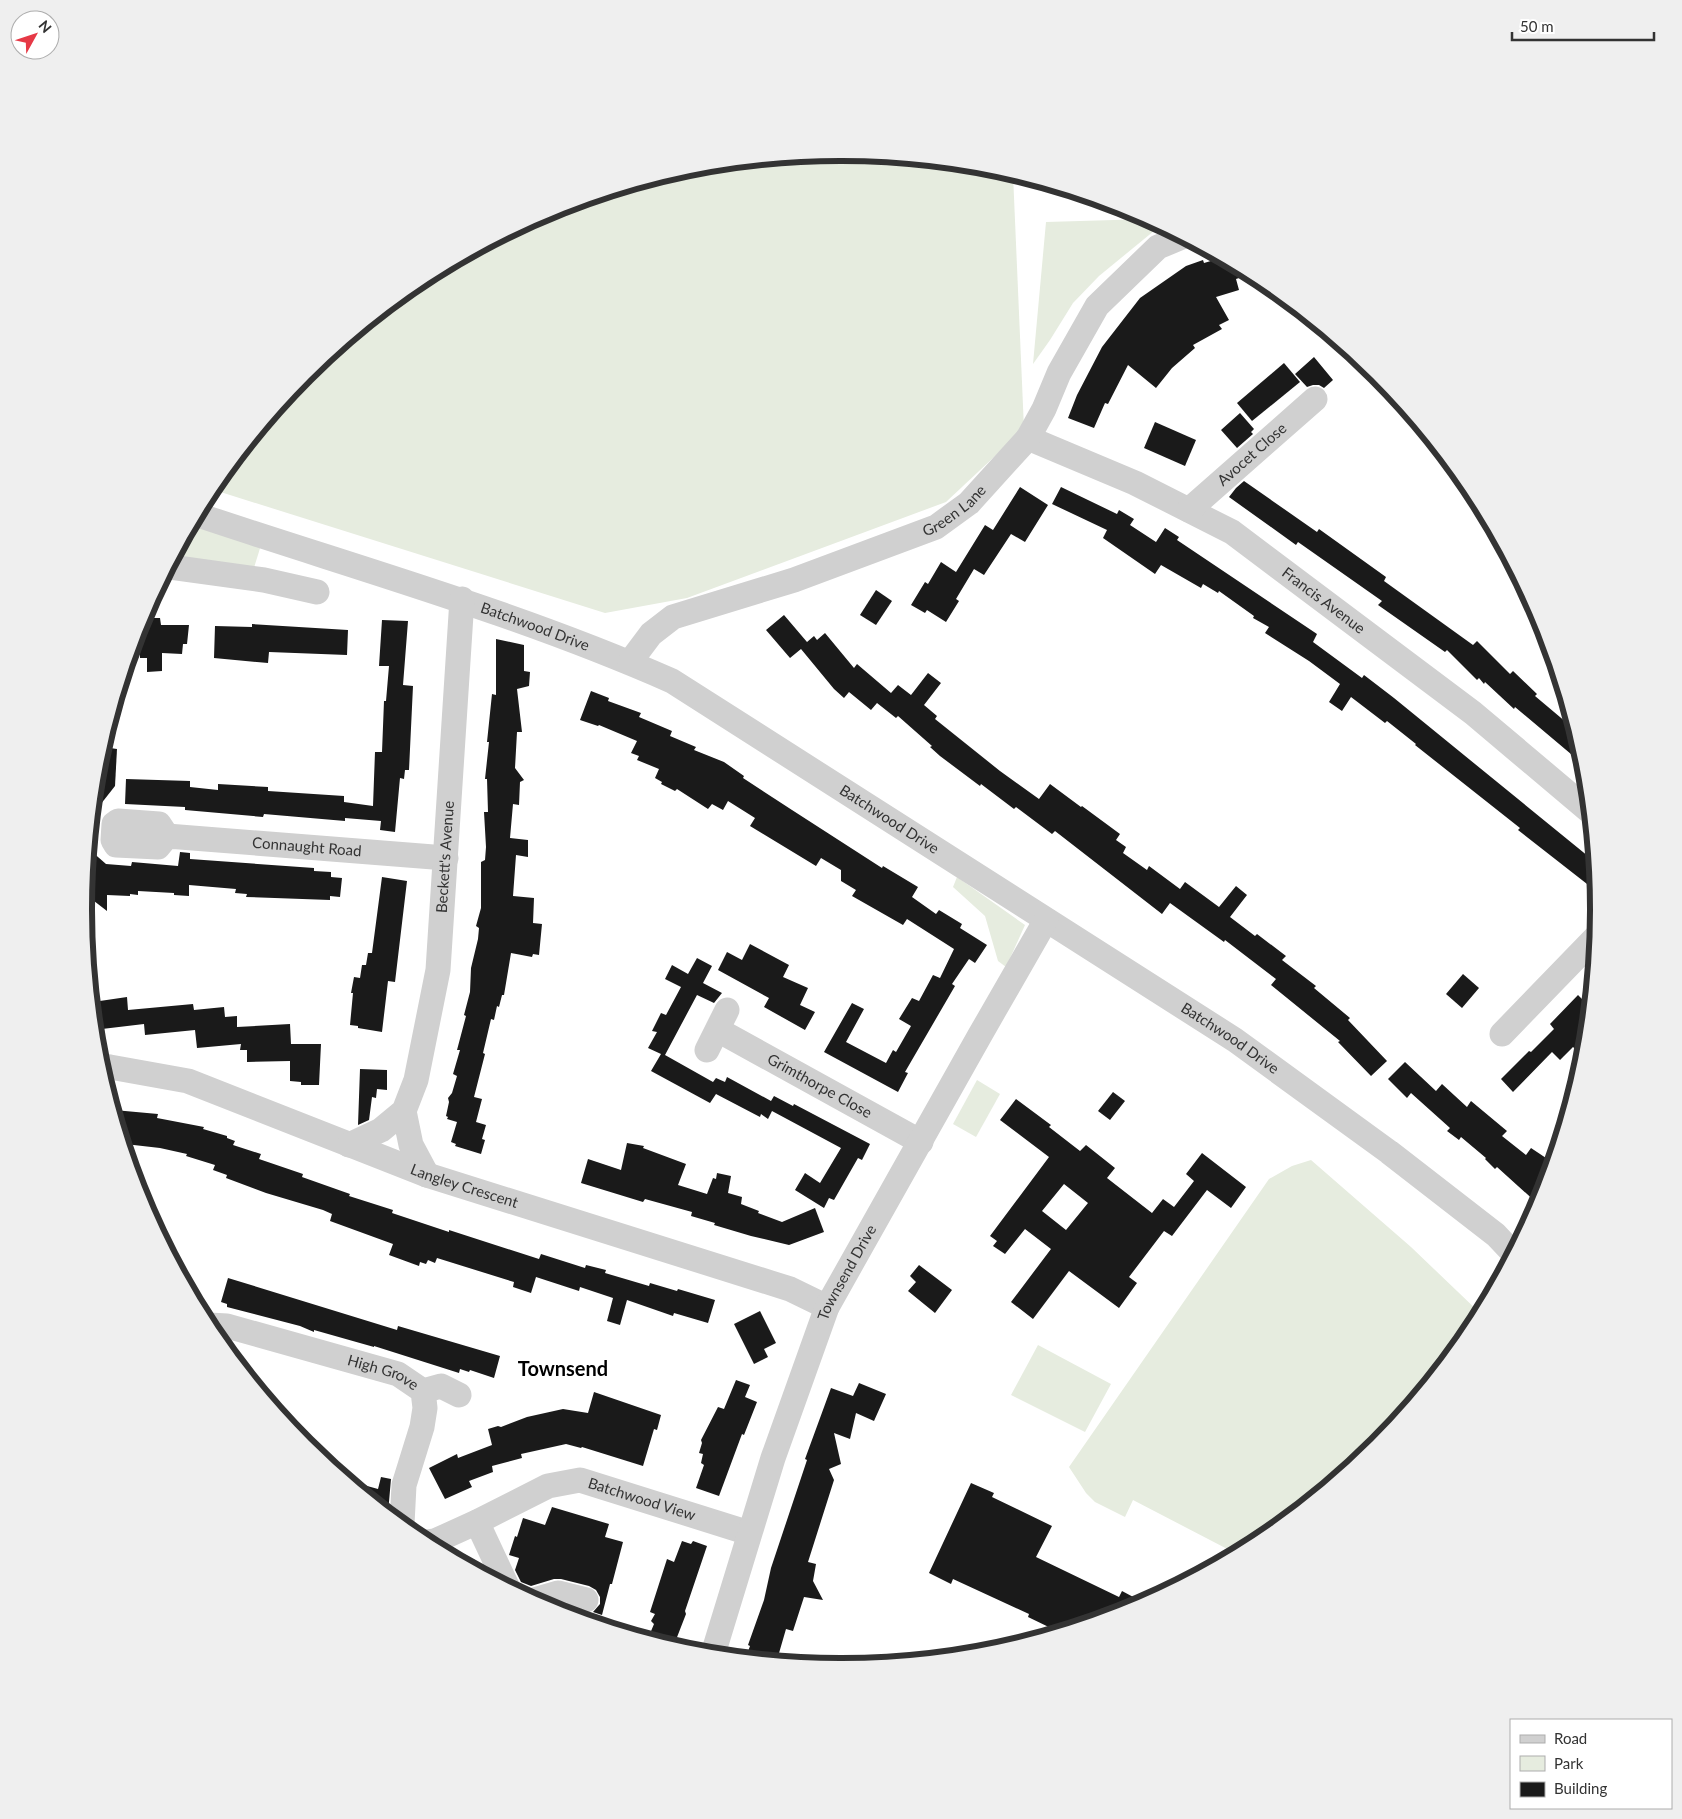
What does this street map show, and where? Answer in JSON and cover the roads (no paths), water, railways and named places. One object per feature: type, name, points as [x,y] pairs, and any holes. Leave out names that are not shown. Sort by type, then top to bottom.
[{"type":"street","name":"Green Lane","points":[[630,662],[652,634],[673,617],[794,580],[936,527],[969,503],[1028,438],[1044,409],[1059,373],[1096,306],[1158,247],[1175,240]]},
{"type":"street","name":"Avocet Close","points":[[1189,510],[1315,399]]},
{"type":"street","name":"Francis Avenue","points":[[1028,438],[1135,483],[1232,532],[1473,713],[1582,805]]},
{"type":"street","name":"Batchwood Drive","points":[[204,517],[462,599],[630,662],[672,681],[1235,1040],[1384,1148],[1496,1235],[1508,1248]]},
{"type":"street","points":[[264,580],[275,541]]},
{"type":"street","points":[[175,568],[264,580],[317,592]]},
{"type":"street","name":"Beckett's Avenue","points":[[404,1112],[416,1080],[438,970],[462,599]]},
{"type":"street","name":"Connaught Road","points":[[167,836],[446,858]]},
{"type":"street","name":"Townsend Drive","points":[[715,1647],[773,1458],[827,1307],[1046,920]]},
{"type":"street","points":[[1502,1034],[1589,945]]},
{"type":"street","name":"Grimthorpe Close","points":[[718,1030],[921,1142]]},
{"type":"street","name":"Langley Crescent","points":[[110,1067],[188,1081],[427,1175],[790,1289],[827,1307]]},
{"type":"street","points":[[349,1145],[382,1130],[404,1112],[411,1145],[427,1175]]},
{"type":"street","name":"High Grove","points":[[219,1326],[227,1326],[398,1374],[423,1391],[425,1408],[422,1427],[404,1485],[402,1516]]},
{"type":"street","points":[[423,1391],[441,1386],[459,1395]]},
{"type":"street","name":"Batchwood View","points":[[438,1540],[548,1486],[580,1480],[749,1533]]},
{"type":"street","points":[[477,1522],[503,1577]]},
{"type":"street","points":[[545,1597],[558,1593],[586,1600]]},
{"type":"district","name":"Townsend","points":[[563,1369]]}]
